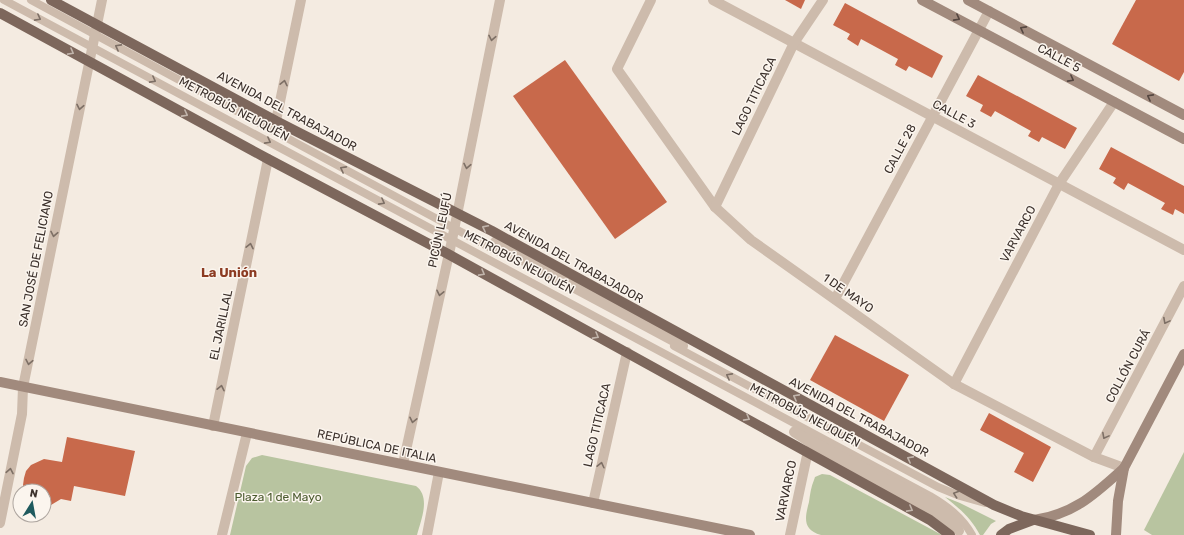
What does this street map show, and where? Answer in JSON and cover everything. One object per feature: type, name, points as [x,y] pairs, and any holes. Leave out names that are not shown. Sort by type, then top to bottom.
[{"type":"main road","name":"AVENIDA DEL TRABAJADOR","points":[[50,0],[96,30],[457,213],[994,505],[1033,520],[1058,525],[1090,535]]},
{"type":"main road","points":[[0,13],[627,352],[930,520],[950,535]]},
{"type":"main road","points":[[1001,535],[1009,529],[1033,520]]},
{"type":"street","name":"SAN JOSÉ DE FELICIANO","points":[[0,523],[20,426],[24,387],[102,0]]},
{"type":"street","points":[[276,121],[301,0]]},
{"type":"street","name":"PICÚN LEUFÚ","points":[[403,464],[452,240],[500,0]]},
{"type":"street","name":"1 DE MAYO","points":[[651,0],[617,69],[715,207],[751,240],[954,384],[1094,457],[1124,468]]},
{"type":"street","name":"CALLE 3","points":[[713,0],[1184,250]]},
{"type":"street","name":"LAGO TITICACA","points":[[715,207],[794,43],[823,0]]},
{"type":"street","name":"CALLE 5","points":[[922,0],[1184,139]]},
{"type":"street","name":"CALLE 5","points":[[968,0],[1184,115]]},
{"type":"street","name":"CALLE 28","points":[[835,299],[989,11]]},
{"type":"street","name":"VARVARCO","points":[[954,384],[1059,184],[1114,102]]},
{"type":"street","name":"EL JARILLAL","points":[[214,426],[268,159]]},
{"type":"street","points":[[494,242],[499,242],[606,299],[683,346],[496,246],[494,242]]},
{"type":"street","name":"COLLÓN CURÁ","points":[[1094,457],[1184,286]]},
{"type":"street","name":"LAGO TITICACA","points":[[593,503],[627,352]]},
{"type":"street","points":[[1116,535],[1118,501],[1124,468],[1184,354]]},
{"type":"street","name":"REPÚBLICA DE ITALIA","points":[[0,382],[750,535]]},
{"type":"street","points":[[794,432],[936,505],[949,515],[959,531],[937,514],[834,458],[794,432]]},
{"type":"street","points":[[222,535],[247,433]]},
{"type":"street","name":"VARVARCO","points":[[790,535],[808,452]]},
{"type":"street","points":[[1033,520],[1050,518],[1081,503],[1098,491],[1124,468]]},
{"type":"street","points":[[427,535],[439,472]]},
{"type":"lane","name":"METROBÚS NEUQUÉN","points":[[4,0],[930,496],[952,511],[972,535]]},
{"type":"lane","name":"METROBÚS NEUQUÉN","points":[[31,0],[96,30],[454,229],[938,487],[960,496],[994,505]]},
{"type":"green space","points":[[1184,452],[1184,535],[1152,535],[1144,530]]},
{"type":"green space","name":"Plaza 1 de Mayo","points":[[262,455],[416,486],[421,491],[424,502],[424,509],[417,535],[230,535],[246,466],[252,458]]},
{"type":"green space","points":[[822,474],[830,475],[942,535],[821,535],[815,533],[808,526],[806,518],[811,488],[815,477]]},
{"type":"green space","points":[[945,497],[996,521],[991,524],[983,535],[980,535],[973,523]]},
{"type":"building","points":[[785,0],[805,0],[801,9]]},
{"type":"building","points":[[1136,0],[1184,0],[1184,72],[1179,81],[1112,44]]},
{"type":"building","points":[[845,3],[943,56],[932,78],[909,66],[906,71],[895,65],[898,59],[861,39],[858,46],[847,39],[850,34],[833,25]]},
{"type":"building","points":[[565,60],[667,202],[615,239],[513,96]]},
{"type":"building","points":[[978,75],[1077,128],[1065,149],[1042,137],[1039,142],[1028,136],[1031,131],[995,111],[991,117],[980,111],[983,105],[966,96]]},
{"type":"building","points":[[1111,147],[1184,186],[1184,214],[1175,209],[1173,215],[1161,209],[1165,203],[1128,183],[1124,190],[1113,183],[1116,178],[1099,169]]},
{"type":"building","points":[[835,335],[909,375],[884,421],[810,380]]},
{"type":"building","points":[[989,413],[1051,447],[1033,482],[1014,472],[1024,453],[980,430]]},
{"type":"building","points":[[67,437],[135,451],[125,496],[74,486],[71,501],[61,499],[52,504],[52,483],[23,483],[26,471],[31,465],[44,459],[62,462]]},
{"type":"district","name":"La Unión","points":[[229,272]]}]
